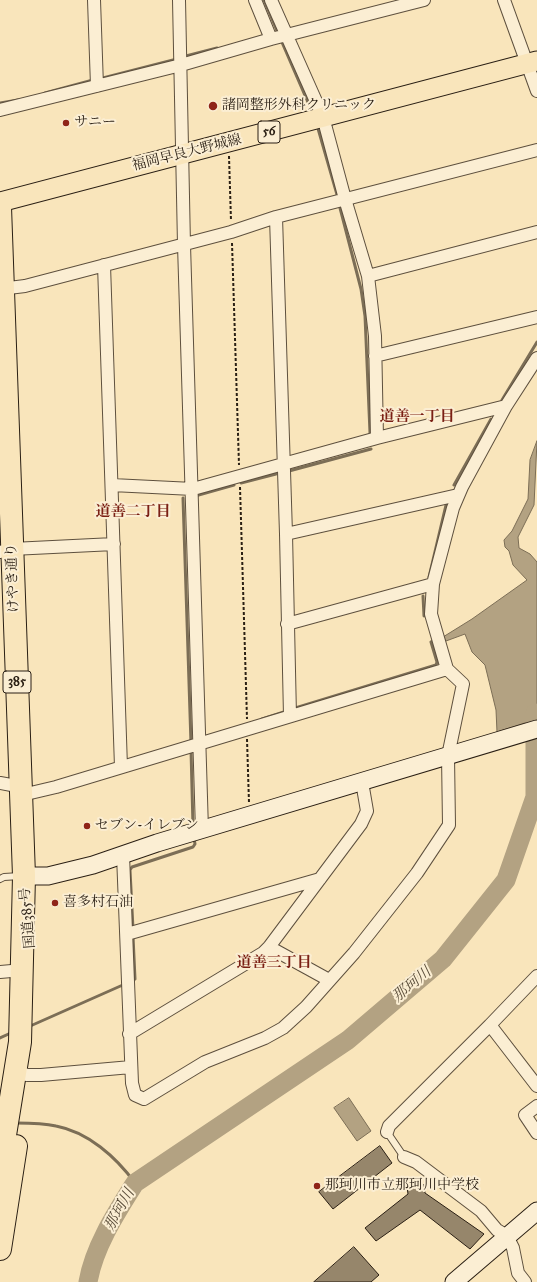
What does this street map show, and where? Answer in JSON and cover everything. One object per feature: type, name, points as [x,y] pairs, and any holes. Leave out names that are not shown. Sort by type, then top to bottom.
[{"type":"highway","name":"けやき通り","points":[[0,207],[8,487],[6,550],[22,791],[24,876]]},
{"type":"highway","name":"国道385号","points":[[0,1166],[2,1133],[22,1073],[20,1042],[23,970],[24,876]]},
{"type":"highway","name":"国道385号","points":[[0,1249],[22,1073],[32,968],[24,876]]},
{"type":"main road","name":"福岡早良大野城線","points":[[0,202],[532,62]]},
{"type":"street","points":[[94,0],[97,86]]},
{"type":"street","points":[[179,0],[184,245],[202,830]]},
{"type":"street","points":[[255,0],[271,39]]},
{"type":"street","points":[[271,0],[323,117],[368,276],[372,306],[375,356],[377,438]]},
{"type":"street","points":[[0,110],[181,65],[271,39],[424,0]]},
{"type":"street","points":[[504,0],[532,62],[537,91]]},
{"type":"street","points":[[2,288],[25,286],[184,245],[231,232],[276,217],[537,150]]},
{"type":"street","points":[[276,217],[290,716]]},
{"type":"street","points":[[368,276],[537,232]]},
{"type":"street","points":[[104,265],[121,767]]},
{"type":"street","points":[[375,356],[537,317]]},
{"type":"street","points":[[123,855],[131,1067],[135,1095],[144,1099],[205,1062],[265,1038],[283,1028],[306,1007],[354,953],[408,884],[448,825],[451,755],[463,684],[447,669],[432,614],[431,595],[433,584],[453,508],[458,495],[506,406],[537,358]]},
{"type":"street","points":[[112,485],[192,489],[377,438],[506,406]]},
{"type":"street","points":[[286,534],[458,495]]},
{"type":"street","points":[[6,550],[114,544]]},
{"type":"street","points":[[288,624],[433,584]]},
{"type":"street","points":[[0,783],[35,794],[447,669]]},
{"type":"street","points":[[24,876],[48,876],[123,855],[537,729]]},
{"type":"street","points":[[129,1034],[263,953],[320,880],[361,824],[367,811],[362,782]]},
{"type":"street","points":[[127,934],[320,880]]},
{"type":"street","points":[[268,947],[329,980]]},
{"type":"street","points":[[0,972],[23,970]]},
{"type":"street","points":[[387,1132],[389,1126],[537,976]]},
{"type":"street","points":[[490,1025],[537,1086]]},
{"type":"street","points":[[22,1073],[131,1067]]},
{"type":"street","points":[[537,1106],[525,1115],[537,1134]]},
{"type":"street","points":[[404,1157],[416,1162],[481,1210],[497,1230],[507,1236],[512,1248],[518,1272],[525,1282]]},
{"type":"street","points":[[454,1282],[537,1211]]},
{"type":"lane","points":[[0,879],[4,877],[24,876]]},
{"type":"lane","points":[[387,1132],[404,1157]]},
{"type":"path","points":[[229,142],[249,816]]},
{"type":"shaded area","points":[[537,441],[534,505],[518,537],[519,548],[530,554],[537,562],[537,719],[497,732],[496,710],[485,665],[472,652],[465,634],[446,641],[443,637],[472,619],[527,580],[513,565],[509,551],[505,547],[504,540],[512,531],[528,499],[530,460]]},
{"type":"shaded area","points":[[349,1098],[371,1131],[357,1141],[334,1108]]},
{"type":"building","points":[[380,1146],[392,1163],[333,1209],[319,1192]]},
{"type":"building","points":[[424,1185],[425,1193],[484,1234],[470,1249],[420,1210],[376,1241],[365,1228],[408,1194],[407,1187]]},
{"type":"building","points":[[354,1247],[379,1275],[371,1282],[314,1282]]},
{"type":"waterway","points":[[264,0],[278,33]]},
{"type":"waterway","points":[[281,40],[313,114]]},
{"type":"waterway","points":[[182,57],[217,48]]},
{"type":"waterway","points":[[99,79],[177,59]]},
{"type":"waterway","points":[[45,93],[93,80]]},
{"type":"waterway","points":[[0,103],[18,100]]},
{"type":"waterway","points":[[317,125],[338,198]]},
{"type":"waterway","points":[[339,204],[361,289],[365,316],[370,433]]},
{"type":"waterway","points":[[502,400],[537,342]]},
{"type":"waterway","points":[[454,485],[491,419]]},
{"type":"waterway","points":[[289,471],[371,449]]},
{"type":"waterway","points":[[241,483],[276,474]]},
{"type":"waterway","points":[[195,496],[234,485]]},
{"type":"waterway","points":[[183,498],[191,744]]},
{"type":"waterway","points":[[429,577],[446,505]]},
{"type":"waterway","points":[[423,596],[424,616]]},
{"type":"waterway","points":[[292,709],[436,665],[437,662],[431,642],[434,641]]},
{"type":"waterway","points":[[262,719],[287,711]]},
{"type":"waterway","name":"那珂川","points":[[88,1282],[100,1243],[113,1218],[135,1183],[348,1040],[443,959],[506,880],[535,797],[535,713]]},
{"type":"waterway","points":[[191,750],[193,826]]},
{"type":"waterway","points":[[133,929],[130,870],[132,867],[193,847],[195,844],[194,838]]},
{"type":"waterway","points":[[132,981],[135,979],[133,936]]},
{"type":"waterway","points":[[28,1027],[125,984]]},
{"type":"waterway","points":[[0,1038],[13,1032]]},
{"type":"waterway","points":[[16,1123],[51,1125],[68,1129],[79,1134],[90,1140],[110,1155],[135,1183]]},
{"type":"place","name":"諸岡整形外科クリニック","points":[[213,106]]},
{"type":"place","name":"サニー","points":[[66,123]]},
{"type":"place","name":"セブン-イレブン","points":[[87,826]]},
{"type":"place","name":"喜多村石油","points":[[55,903]]},
{"type":"place","name":"那珂川市立那珂川中学校","points":[[317,1186]]},
{"type":"district","name":"道善一丁目","points":[[417,417]]},
{"type":"district","name":"道善二丁目","points":[[133,512]]},
{"type":"district","name":"道善三丁目","points":[[274,963]]}]
